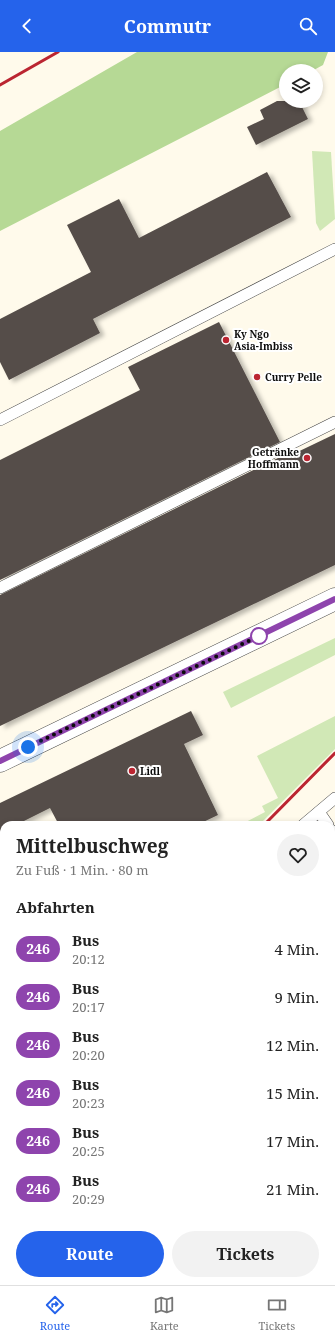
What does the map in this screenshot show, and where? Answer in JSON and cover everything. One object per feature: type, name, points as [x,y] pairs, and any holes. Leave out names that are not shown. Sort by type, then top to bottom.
[{"type":"street","points":[[0,761],[335,599]]},
{"type":"lane","points":[[0,420],[335,249]]},
{"type":"lane","points":[[0,588],[335,422]]},
{"type":"lane","points":[[308,821],[335,798]]},
{"type":"lane","points":[[319,812],[325,821]]},
{"type":"green space","points":[[137,52],[328,52],[323,65],[279,64],[279,88],[0,231],[0,131]]},
{"type":"green space","points":[[312,151],[331,152],[335,219],[320,231],[316,223]]},
{"type":"green space","points":[[335,638],[335,655],[231,708],[223,692]]},
{"type":"green space","points":[[335,716],[335,749],[263,821],[248,821],[265,812],[262,806],[278,798],[257,756]]},
{"type":"building","points":[[279,101],[279,108],[302,108],[308,119],[256,145],[247,127],[264,119],[260,110]]},
{"type":"building","points":[[267,172],[291,217],[93,319],[100,333],[9,380],[0,362],[0,319],[91,272],[67,225],[119,199],[139,238]]},
{"type":"building","points":[[219,322],[280,442],[0,580],[0,460],[140,390],[128,367]]},
{"type":"building","points":[[335,434],[335,565],[0,726],[0,595],[286,454],[287,457]]},
{"type":"building","name":"Lidl","points":[[191,711],[203,735],[184,744],[218,815],[205,821],[57,821],[50,808],[24,821],[0,821],[0,803]]},
{"type":"railway","points":[[0,85],[58,52]]},
{"type":"railway","points":[[268,821],[335,753]]},
{"type":"bus line","name":"246","points":[[0,761],[335,599]]},
{"type":"place","name":"Ky Ngo Asia-Imbiss","points":[[226,340]]},
{"type":"place","name":"Curry Pelle","points":[[257,377]]},
{"type":"place","name":"Getränke Hoffmann","points":[[307,458]]},
{"type":"place","name":"Lidl","points":[[132,771]]},
{"type":"route","points":[[28,747],[261,635],[259,636]]}]
